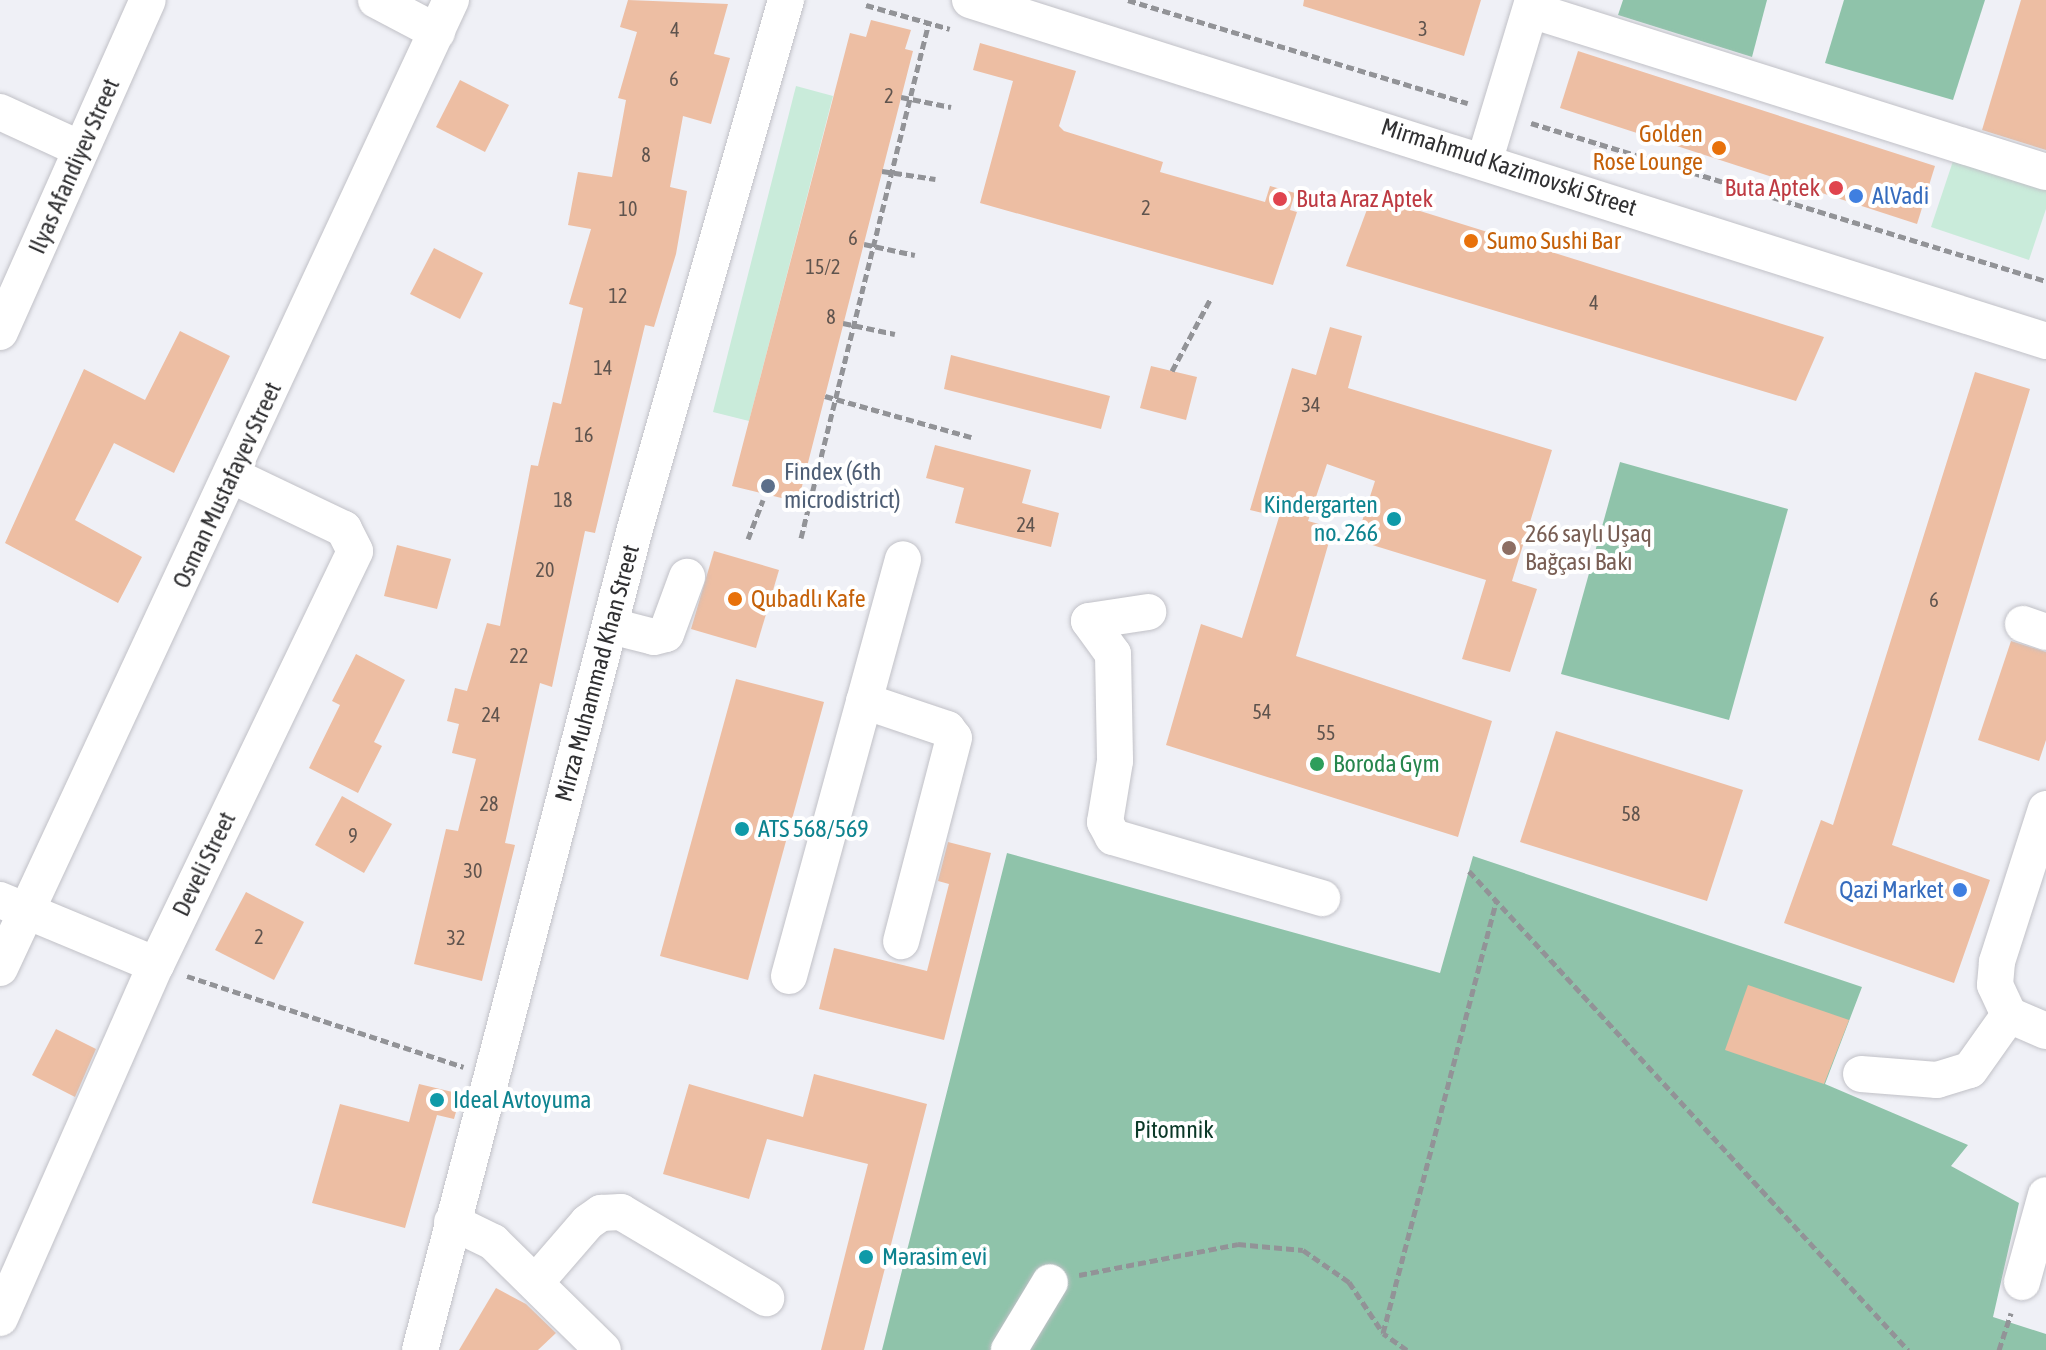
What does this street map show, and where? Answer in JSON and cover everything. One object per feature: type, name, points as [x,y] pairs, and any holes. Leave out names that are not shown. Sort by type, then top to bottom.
[{"type":"street","name":"Ilyas Afandiyev Street","points":[[0,332],[148,0]]},
{"type":"street","points":[[376,0],[444,16]]},
{"type":"street","name":"Mirza Muhammad Khan Street","points":[[420,1350],[611,626],[786,0]]},
{"type":"street","name":"Mirmahmud Kazimovski Street","points":[[970,0],[1485,159],[2046,341]]},
{"type":"street","points":[[1485,159],[1532,5],[2046,172]]},
{"type":"street","name":"Osman Mustafayev Street","points":[[0,968],[13,906],[233,476],[444,16]]},
{"type":"street","points":[[0,112],[81,149]]},
{"type":"street","name":"Develi Street","points":[[0,1318],[156,965],[355,551],[344,529],[233,476]]},
{"type":"street","points":[[789,976],[903,559]]},
{"type":"street","points":[[611,626],[654,637],[666,634],[687,577]]},
{"type":"street","points":[[1148,612],[1089,621],[1113,654],[1115,761],[1105,822],[1113,837],[1322,898]]},
{"type":"street","points":[[864,701],[947,729],[954,738],[901,941]]},
{"type":"street","points":[[2046,809],[1997,962],[1995,985],[2009,1015],[2046,1031]]},
{"type":"street","points":[[13,906],[156,965]]},
{"type":"street","points":[[1861,1074],[1937,1080],[1970,1070],[2009,1015]]},
{"type":"street","points":[[2022,1282],[2046,1195]]},
{"type":"street","points":[[536,1282],[588,1222],[601,1213],[621,1212],[766,1298]]},
{"type":"street","points":[[452,1222],[493,1242],[603,1350]]},
{"type":"street","points":[[1009,1350],[1050,1282]]},
{"type":"path","points":[[1128,0],[2046,281]]},
{"type":"path","points":[[866,5],[898,12]]},
{"type":"path","points":[[801,538],[929,22]]},
{"type":"path","points":[[901,97],[951,107]]},
{"type":"path","points":[[882,171],[935,179]]},
{"type":"path","points":[[864,244],[915,255]]},
{"type":"path","points":[[1172,371],[1211,298]]},
{"type":"path","points":[[843,323],[895,334]]},
{"type":"path","points":[[825,396],[971,437]]},
{"type":"path","points":[[807,468],[859,477]]},
{"type":"path","points":[[748,539],[763,500]]},
{"type":"path","points":[[1469,871],[1908,1350]]},
{"type":"path","points":[[1383,1333],[1496,901]]},
{"type":"path","points":[[156,965],[462,1066]]},
{"type":"path","points":[[1050,1282],[1238,1244],[1303,1250],[1349,1282],[1383,1333],[1407,1350]]},
{"type":"green space","points":[[1623,0],[1767,0],[1752,57],[1618,15]]},
{"type":"green space","points":[[1844,0],[1985,0],[1953,100],[1825,63]]},
{"type":"green space","points":[[796,86],[833,96],[749,421],[713,412]]},
{"type":"green space","points":[[1956,152],[2046,182],[2046,209],[2029,260],[1931,227]]},
{"type":"green space","points":[[1620,462],[1788,509],[1729,720],[1561,674]]},
{"type":"green space","name":"Pitomnik","points":[[1007,853],[1440,973],[1473,856],[1862,987],[1825,1084],[1968,1145],[1951,1166],[2019,1203],[1993,1317],[2046,1334],[2046,1350],[882,1350]]},
{"type":"building","points":[[628,0],[728,4],[714,54],[730,58],[711,124],[683,116],[670,187],[687,191],[676,254],[654,327],[645,325],[595,533],[585,531],[552,687],[540,683],[505,843],[515,845],[482,981],[414,964],[446,829],[458,831],[476,759],[452,753],[459,724],[447,721],[455,688],[467,691],[487,623],[500,626],[531,465],[538,466],[553,402],[561,404],[583,308],[569,304],[591,229],[568,225],[578,172],[612,177],[626,100],[618,98],[637,32],[620,27]]},
{"type":"building","points":[[1304,0],[1481,0],[1464,56],[1303,6]]},
{"type":"building","points":[[2021,0],[2046,0],[2046,150],[1982,130]]},
{"type":"building","points":[[871,20],[911,30],[905,49],[913,51],[798,502],[732,486],[850,33],[866,37]]},
{"type":"building","points":[[980,43],[1076,71],[1059,126],[1064,131],[1163,162],[1160,172],[1265,202],[1270,186],[1295,193],[1290,210],[1297,212],[1273,285],[980,203],[1013,81],[973,70]]},
{"type":"building","points":[[1578,51],[1935,166],[1917,224],[1560,108]]},
{"type":"building","points":[[460,80],[509,105],[485,152],[436,127]]},
{"type":"building","points":[[1372,196],[1824,337],[1796,401],[1346,266]]},
{"type":"building","points":[[434,248],[483,273],[460,319],[410,294]]},
{"type":"building","points":[[1330,327],[1362,336],[1348,388],[1552,450],[1512,581],[1537,589],[1510,672],[1462,659],[1486,580],[1356,540],[1375,481],[1327,464],[1308,521],[1333,528],[1296,656],[1492,721],[1458,837],[1166,745],[1201,624],[1242,638],[1279,517],[1250,510],[1292,368],[1316,375]]},
{"type":"building","points":[[180,331],[230,356],[174,473],[114,443],[75,520],[142,557],[118,603],[5,543],[84,369],[145,400]]},
{"type":"building","points":[[951,355],[1110,396],[1101,429],[944,389]]},
{"type":"building","points":[[1151,366],[1197,377],[1186,420],[1140,408]]},
{"type":"building","points":[[1975,372],[2030,389],[1892,845],[1990,880],[1954,983],[1784,923],[1821,820],[1833,825]]},
{"type":"building","points":[[935,445],[1031,470],[1022,503],[1059,513],[1051,547],[955,523],[964,488],[926,478]]},
{"type":"building","points":[[397,545],[451,559],[437,609],[384,596]]},
{"type":"building","name":"Qubadlı Kafe","points":[[714,551],[779,570],[756,648],[691,629]]},
{"type":"building","points":[[2011,641],[2046,652],[2046,740],[2039,761],[1978,740]]},
{"type":"building","points":[[356,654],[405,680],[374,742],[382,746],[358,793],[309,768],[340,705],[332,701]]},
{"type":"building","name":"ATS 568/569","points":[[736,679],[824,702],[748,980],[660,956]]},
{"type":"building","points":[[1556,731],[1743,790],[1707,901],[1520,842]]},
{"type":"building","points":[[342,796],[392,824],[364,873],[315,845]]},
{"type":"building","points":[[948,842],[991,853],[944,1040],[819,1009],[834,948],[927,971],[949,884],[938,881]]},
{"type":"building","points":[[246,892],[304,922],[274,980],[215,950]]},
{"type":"building","points":[[1748,985],[1849,1020],[1824,1084],[1725,1050]]},
{"type":"building","points":[[56,1029],[96,1049],[75,1097],[32,1075]]},
{"type":"building","name":"Mərasim evi","points":[[814,1074],[927,1104],[864,1350],[821,1350],[868,1164],[767,1139],[749,1199],[663,1174],[689,1084],[803,1117]]},
{"type":"building","points":[[419,1084],[461,1094],[454,1119],[437,1115],[405,1228],[312,1203],[340,1104],[409,1122]]},
{"type":"building","points":[[496,1288],[526,1304],[556,1333],[538,1350],[459,1350]]},
{"type":"place","name":"Golden Rose Lounge","points":[[1719,148]]},
{"type":"place","name":"Buta Aptek","points":[[1836,188]]},
{"type":"place","name":"AlVadi","points":[[1856,196]]},
{"type":"place","name":"Buta Araz Aptek","points":[[1280,199]]},
{"type":"place","name":"Sumo Sushi Bar","points":[[1471,241]]},
{"type":"place","name":"Findex (6th microdistrict)","points":[[768,486]]},
{"type":"place","name":"Kindergarten no. 266","points":[[1394,519]]},
{"type":"place","name":"266 saylı Uşaq Bağçası Bakı","points":[[1509,548]]},
{"type":"place","name":"Qubadlı Kafe","points":[[735,599]]},
{"type":"place","name":"Boroda Gym","points":[[1317,764]]},
{"type":"place","name":"ATS 568/569","points":[[742,829]]},
{"type":"place","name":"Qazi Market","points":[[1960,890]]},
{"type":"place","name":"Ideal Avtoyuma","points":[[437,1100]]},
{"type":"place","name":"Mərasim evi","points":[[866,1257]]}]
